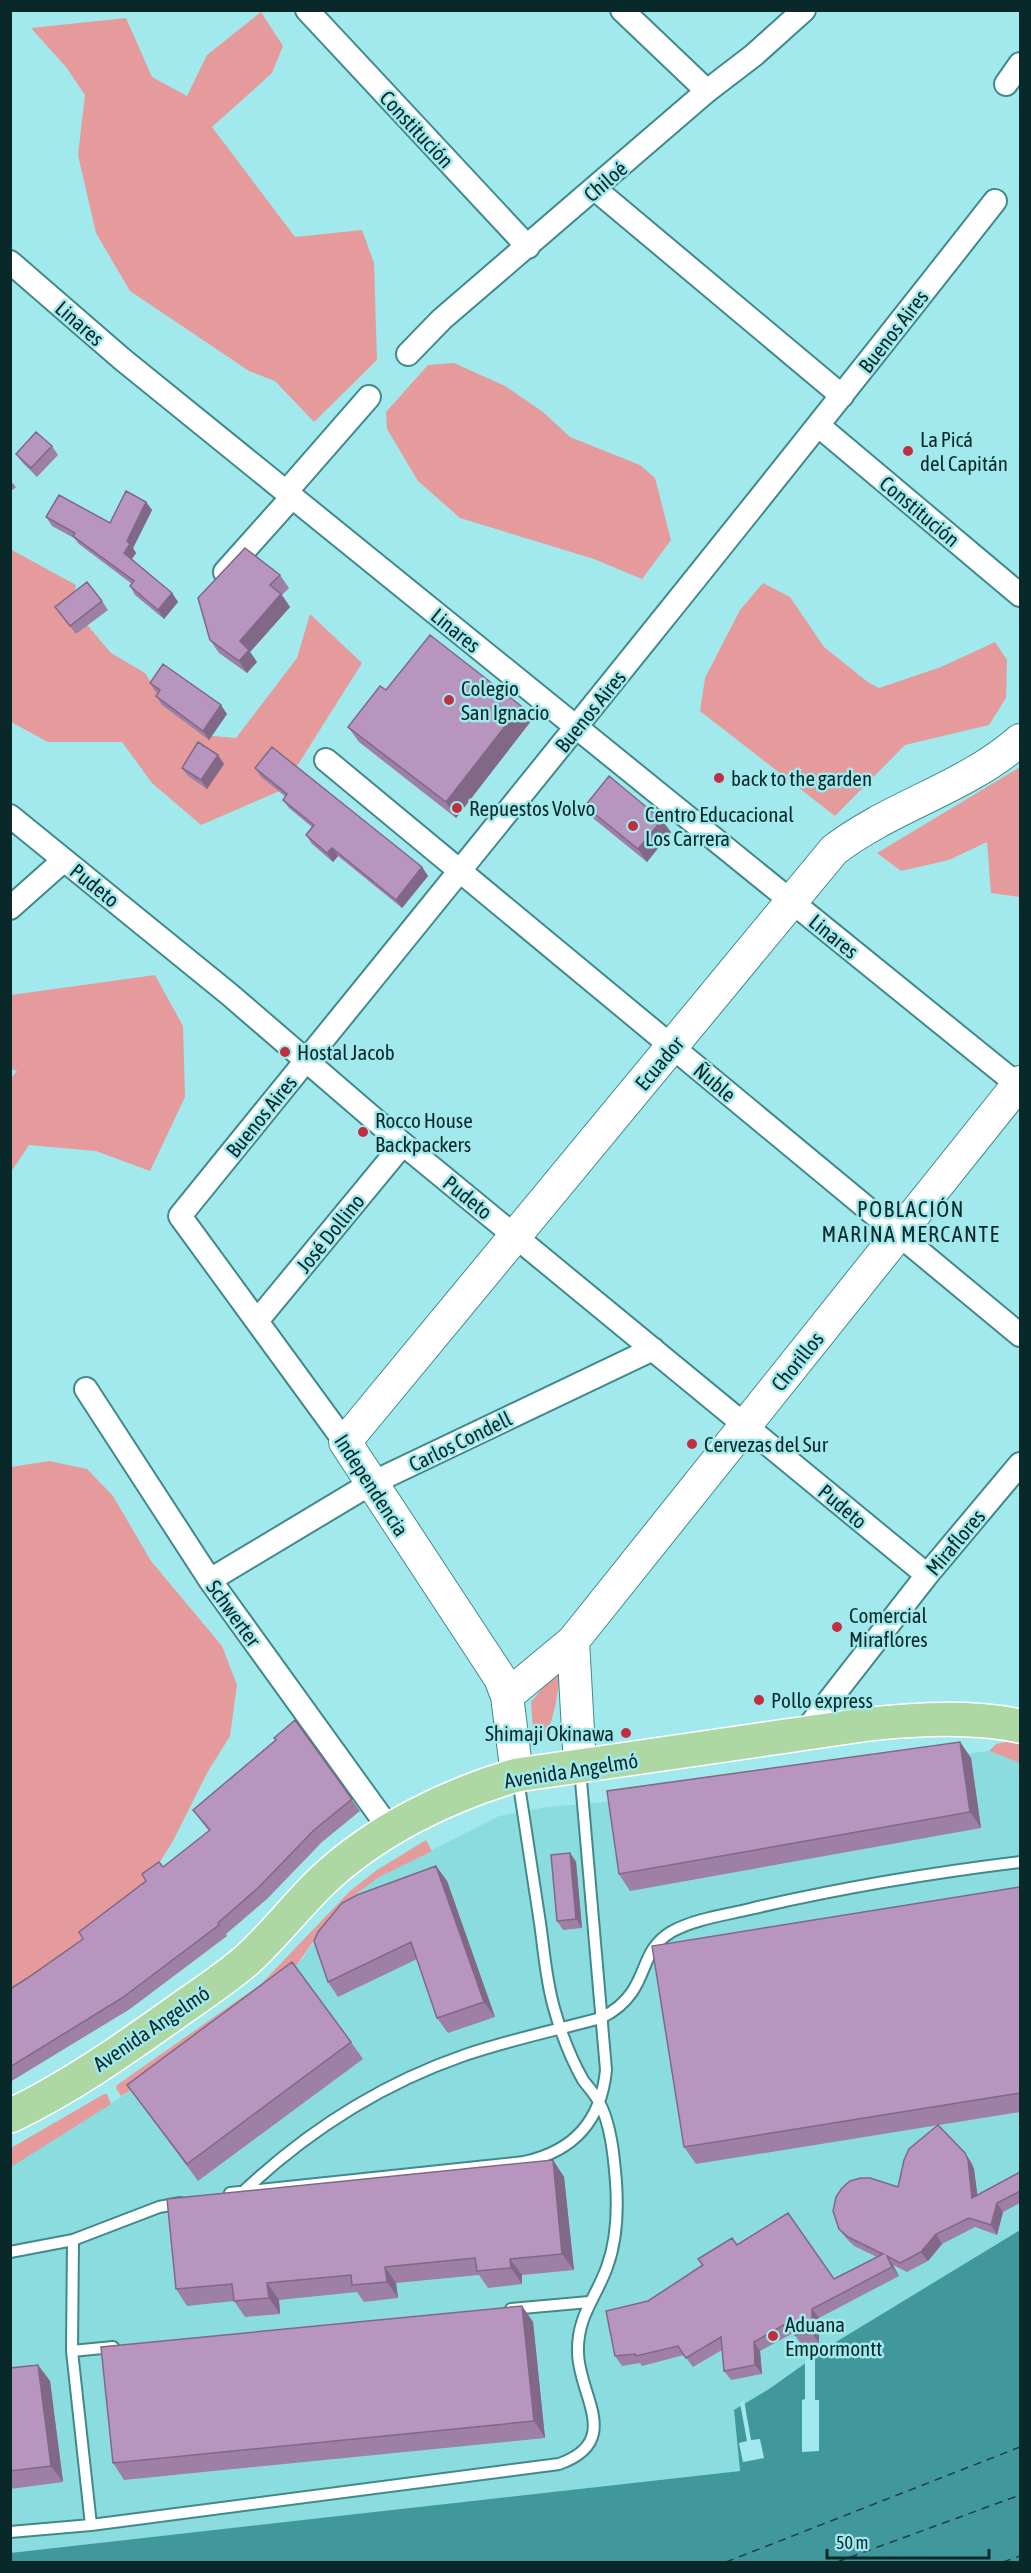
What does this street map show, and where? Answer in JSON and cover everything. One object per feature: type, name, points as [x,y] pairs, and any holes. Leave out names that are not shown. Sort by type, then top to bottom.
[{"type":"main road","name":"Avenida Angelmó","points":[[10,2116],[123,2050],[225,1978],[263,1945],[335,1870],[391,1831],[446,1801],[517,1775],[803,1734],[923,1719],[968,1719],[1020,1726]]},
{"type":"street","name":"Constitución","points":[[307,10],[528,247]]},
{"type":"street","points":[[622,10],[707,91]]},
{"type":"street","name":"Chiloé","points":[[408,354],[442,319],[596,189],[707,91],[754,56],[803,11]]},
{"type":"street","points":[[1006,84],[1020,64]]},
{"type":"street","points":[[596,189],[842,396]]},
{"type":"street","name":"Buenos Aires","points":[[180,1216],[461,873],[819,426],[995,201]]},
{"type":"street","name":"Linares","points":[[10,262],[122,359],[793,903],[1019,1083]]},
{"type":"street","points":[[210,590],[369,398]]},
{"type":"street","name":"Constitución","points":[[819,426],[1020,595]]},
{"type":"street","name":"Ecuador","points":[[345,1442],[793,903],[812,874],[834,850],[854,834],[946,788],[1020,740]]},
{"type":"street","name":"Ñuble","points":[[326,760],[1020,1335]]},
{"type":"street","name":"Pudeto","points":[[10,816],[307,1060],[403,1144],[927,1575]]},
{"type":"street","points":[[10,908],[64,860]]},
{"type":"street","name":"Chorillos","points":[[507,1696],[573,1641],[1019,1083]]},
{"type":"street","name":"José Dollino","points":[[257,1321],[403,1144]]},
{"type":"street","name":"Independencia","points":[[180,1216],[345,1442],[370,1484],[500,1678],[507,1696],[517,1775]]},
{"type":"street","name":"Carlos Condell","points":[[210,1580],[370,1484],[653,1349]]},
{"type":"street","name":"Schwerter","points":[[86,1389],[210,1580],[391,1831]]},
{"type":"street","name":"Miraflores","points":[[803,1734],[927,1575],[1020,1464]]},
{"type":"street","points":[[573,1641],[580,1766]]},
{"type":"lane","points":[[223,2195],[540,2158],[570,2143],[592,2118],[600,2103],[606,2070],[580,1766]]},
{"type":"lane","points":[[10,2532],[91,2525],[559,2464],[570,2460],[587,2445],[594,2425],[594,2414],[584,2387],[578,2353],[582,2318],[607,2268],[616,2227],[613,2163],[600,2103],[584,2080],[560,2029],[549,1980],[517,1775]]},
{"type":"lane","points":[[245,2191],[296,2145],[324,2125],[389,2087],[466,2055],[601,2018],[622,2004],[632,1992],[648,1957],[660,1941],[684,1926],[842,1889],[909,1877],[1020,1862]]},
{"type":"lane","points":[[10,2252],[73,2240],[159,2207],[191,2201]]},
{"type":"lane","points":[[73,2240],[72,2351],[91,2525]]},
{"type":"lane","points":[[495,2311],[589,2302]]},
{"type":"lane","points":[[72,2351],[130,2345]]},
{"type":"shaded area","points":[[261,12],[283,46],[272,73],[212,127],[295,237],[362,230],[374,263],[377,360],[314,422],[275,381],[249,371],[130,291],[96,233],[78,155],[85,95],[66,67],[31,28],[126,18],[152,77],[187,96],[207,55]]},
{"type":"shaded area","points":[[454,363],[505,386],[543,412],[570,437],[640,465],[655,478],[671,540],[642,579],[594,559],[460,518],[418,481],[387,429],[386,412],[428,365]]},
{"type":"shaded area","points":[[10,549],[76,585],[71,606],[111,653],[145,673],[166,706],[213,736],[236,738],[297,658],[310,614],[362,663],[282,790],[201,825],[152,783],[122,742],[48,742],[11,722]]},
{"type":"shaded area","points":[[763,583],[790,597],[824,647],[869,683],[879,688],[941,667],[995,642],[1007,660],[1006,698],[989,725],[905,745],[835,816],[700,711],[705,678],[740,610]]},
{"type":"shaded area","points":[[1020,767],[1020,897],[991,893],[987,842],[949,860],[901,871],[877,853]]},
{"type":"shaded area","points":[[155,975],[183,1026],[185,1097],[150,1171],[96,1151],[29,1145],[11,1172],[11,1078],[17,1071],[11,1069],[11,995]]},
{"type":"shaded area","points":[[49,1461],[87,1469],[113,1496],[151,1561],[222,1646],[237,1685],[230,1736],[207,1773],[173,1841],[153,1873],[130,1901],[98,1931],[11,1995],[11,1467]]},
{"type":"shaded area","points":[[560,1667],[558,1693],[550,1724],[543,1737],[539,1737],[533,1731],[531,1702]]},
{"type":"shaded area","points":[[1010,1741],[1020,1743],[1020,1763],[989,1751],[996,1744]]},
{"type":"shaded area","points":[[989,1751],[1020,1763],[1020,2230],[831,2345],[769,2389],[734,2410],[740,2471],[11,2553],[10,2167],[143,2083],[303,1958],[328,1921],[352,1897],[379,1877],[499,1816],[547,1807],[604,1802]]},
{"type":"shaded area","points":[[426,1840],[432,1851],[379,1877],[352,1897],[328,1921],[288,1977],[143,2083],[121,2096],[116,2088],[117,2085],[261,1984],[350,1891],[377,1870]]},
{"type":"shaded area","points":[[107,2094],[111,2104],[11,2167],[11,2148]]},
{"type":"shaded area","points":[[1020,2230],[1020,2562],[11,2562],[10,2553],[740,2471],[734,2410],[769,2389],[831,2345]]},
{"type":"pier","points":[[815,2354],[815,2400],[819,2400],[819,2451],[802,2452],[805,2360]]},
{"type":"pier","points":[[744,2400],[751,2440],[760,2439],[764,2458],[743,2462],[739,2443],[747,2441],[740,2403]]},
{"type":"building","points":[[36,432],[52,446],[31,468],[16,454]]},
{"type":"building","points":[[126,491],[146,502],[127,541],[130,544],[124,553],[172,593],[158,610],[130,586],[134,581],[73,536],[75,533],[46,517],[59,495],[110,523]]},
{"type":"building","points":[[245,548],[280,575],[270,585],[281,594],[240,641],[249,650],[239,661],[210,640],[198,598]]},
{"type":"building","points":[[87,582],[102,601],[70,626],[55,607]]},
{"type":"building","points":[[430,635],[521,706],[446,802],[348,727],[380,686],[386,690]]},
{"type":"building","points":[[163,664],[221,705],[203,731],[156,696],[160,690],[150,683]]},
{"type":"building","points":[[198,742],[218,755],[201,780],[182,768]]},
{"type":"building","points":[[272,747],[422,867],[396,900],[332,848],[327,853],[306,835],[314,825],[283,800],[287,794],[255,768]]},
{"type":"building","name":"Centro Educacional Los Carrera","points":[[609,776],[662,820],[638,849],[585,806]]},
{"type":"building","points":[[295,1720],[352,1799],[314,1830],[259,1887],[218,1923],[219,1925],[122,1998],[10,2067],[10,1989],[83,1939],[79,1932],[146,1881],[142,1874],[159,1862],[163,1867],[210,1830],[193,1810],[276,1740],[274,1738]]},
{"type":"building","points":[[960,1742],[970,1812],[619,1874],[607,1791]]},
{"type":"building","points":[[570,1853],[576,1919],[557,1921],[551,1855]]},
{"type":"building","points":[[436,1866],[484,2002],[437,2018],[411,1942],[328,1982],[314,1941],[318,1932],[342,1903],[357,1895]]},
{"type":"building","points":[[1020,1887],[1020,2093],[684,2147],[652,1946]]},
{"type":"building","points":[[292,1962],[351,2042],[187,2164],[127,2085]]},
{"type":"building","points":[[938,2125],[965,2153],[968,2160],[972,2198],[1020,2172],[1020,2191],[997,2203],[991,2225],[969,2218],[936,2234],[921,2252],[900,2263],[887,2256],[892,2267],[812,2309],[812,2333],[795,2335],[794,2319],[754,2342],[755,2365],[724,2371],[721,2337],[686,2358],[678,2346],[636,2356],[635,2354],[615,2356],[606,2311],[648,2301],[703,2265],[698,2259],[732,2238],[737,2245],[788,2213],[834,2279],[883,2254],[848,2237],[839,2229],[833,2211],[836,2197],[850,2181],[861,2178],[870,2178],[898,2187],[909,2149]]},
{"type":"building","points":[[553,2160],[562,2254],[510,2259],[511,2268],[477,2271],[475,2258],[385,2267],[387,2282],[352,2285],[351,2275],[267,2283],[269,2298],[234,2301],[232,2284],[176,2289],[167,2199]]},
{"type":"building","points":[[522,2306],[534,2421],[113,2463],[101,2347]]},
{"type":"building","points":[[38,2365],[51,2466],[10,2471],[10,2368]]},
{"type":"ferry route","points":[[726,2562],[1020,2447]]},
{"type":"ferry route","points":[[837,2562],[1020,2495]]},
{"type":"ferry route","points":[[1003,2562],[1020,2556]]},
{"type":"place","name":"La Picá del Capitán","points":[[908,451]]},
{"type":"place","name":"Colegio San Ignacio","points":[[449,700]]},
{"type":"place","name":"back to the garden","points":[[719,778]]},
{"type":"place","name":"Repuestos Volvo","points":[[457,808]]},
{"type":"place","name":"Centro Educacional Los Carrera","points":[[633,826]]},
{"type":"place","name":"Hostal Jacob","points":[[285,1052]]},
{"type":"place","name":"Rocco House Backpackers","points":[[363,1132]]},
{"type":"place","name":"Cervezas del Sur","points":[[692,1444]]},
{"type":"place","name":"Comercial Miraflores","points":[[837,1627]]},
{"type":"place","name":"Pollo express","points":[[759,1700]]},
{"type":"place","name":"Shimaji Okinawa","points":[[626,1733]]},
{"type":"place","name":"Aduana Empormontt","points":[[773,2336]]},
{"type":"district","name":"POBLACIÓN MARINA MERCANTE","points":[[911,1222]]}]
